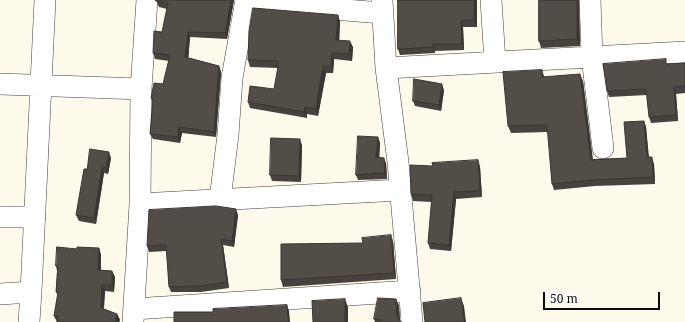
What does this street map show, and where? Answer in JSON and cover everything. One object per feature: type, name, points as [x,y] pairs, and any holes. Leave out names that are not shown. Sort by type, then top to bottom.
[{"type":"street","points":[[29,322],[42,85],[45,0]]},
{"type":"street","points":[[147,0],[141,89],[140,204],[134,316],[410,291]]},
{"type":"street","points":[[491,0],[495,62]]},
{"type":"street","points":[[590,0],[592,57],[603,148]]},
{"type":"street","points":[[220,199],[228,135],[232,78],[246,1],[382,6],[386,68],[400,190],[412,322]]},
{"type":"street","points":[[386,68],[685,52]]},
{"type":"street","points":[[0,84],[141,89]]},
{"type":"street","points":[[140,204],[400,190]]},
{"type":"street","points":[[0,217],[35,217]]},
{"type":"street","points":[[0,294],[31,292]]},
{"type":"building","points":[[156,0],[231,0],[225,33],[188,32],[185,57],[219,66],[214,132],[179,127],[178,137],[150,134],[153,98],[151,98],[154,83],[163,84],[170,55],[153,53],[154,31],[162,32],[168,3]]},
{"type":"building","points":[[398,0],[474,0],[474,20],[461,20],[462,44],[433,44],[433,47],[398,49]]},
{"type":"building","points":[[539,0],[577,0],[577,39],[539,41]]},
{"type":"building","points":[[253,8],[338,15],[336,40],[350,41],[349,54],[332,53],[331,66],[323,66],[316,109],[305,107],[304,112],[248,102],[250,86],[274,89],[279,61],[248,60],[249,31]]},
{"type":"building","points":[[666,59],[666,64],[685,63],[685,86],[674,87],[676,115],[649,117],[646,89],[607,91],[603,64]]},
{"type":"building","points":[[542,70],[542,77],[580,74],[591,160],[627,158],[624,122],[644,121],[647,157],[652,157],[653,177],[552,184],[547,125],[508,126],[503,72]]},
{"type":"building","points":[[414,79],[442,84],[439,105],[413,101]]},
{"type":"building","points":[[358,136],[378,137],[376,157],[384,158],[385,173],[356,175]]},
{"type":"building","points":[[271,138],[300,139],[299,176],[270,175]]},
{"type":"building","points":[[90,149],[109,152],[106,168],[102,167],[94,218],[76,215],[84,169],[87,169]]},
{"type":"building","points":[[478,160],[480,191],[454,192],[449,245],[428,243],[432,195],[411,194],[410,165],[433,166],[432,163]]},
{"type":"building","points":[[216,206],[236,209],[232,241],[221,239],[227,282],[199,286],[169,287],[166,245],[147,246],[149,210]]},
{"type":"building","points":[[391,235],[394,273],[281,280],[281,244],[363,243],[362,238]]},
{"type":"building","points":[[57,247],[77,249],[77,247],[99,248],[98,270],[112,271],[112,285],[102,285],[101,308],[117,314],[115,322],[57,322],[58,316],[54,316],[58,292],[56,292],[58,266],[56,266]]},
{"type":"building","points":[[378,298],[396,299],[397,316],[401,322],[381,322],[381,320],[374,319]]},
{"type":"building","points":[[461,298],[464,322],[425,322],[423,303]]},
{"type":"building","points":[[345,299],[345,322],[313,322],[312,301]]},
{"type":"building","points":[[287,305],[288,322],[174,322],[174,312],[213,312],[213,309]]}]
